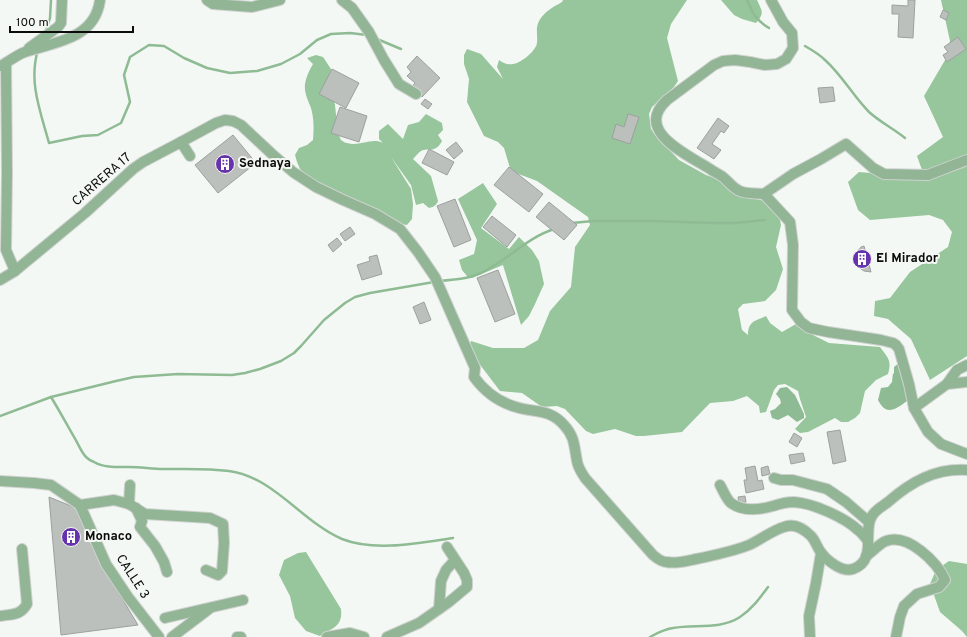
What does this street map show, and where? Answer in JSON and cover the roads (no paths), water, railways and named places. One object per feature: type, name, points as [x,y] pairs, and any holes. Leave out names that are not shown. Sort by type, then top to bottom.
[{"type":"street","points":[[15,271],[6,250],[7,173],[3,98],[3,65],[23,53],[58,27],[61,22],[62,0]]},
{"type":"street","points":[[23,53],[75,36],[90,25],[99,8],[100,0]]},
{"type":"street","points":[[207,0],[214,4],[253,4],[280,0]]},
{"type":"street","points":[[342,0],[352,8],[369,32],[399,84],[416,94]]},
{"type":"street","points":[[771,0],[783,22],[792,33],[793,48],[786,59],[778,64],[765,65],[735,60],[723,61],[714,65],[661,105],[657,116],[657,124],[663,137],[679,150],[723,178],[741,192],[764,194],[793,174],[822,159],[846,144],[873,168],[884,174],[928,175],[967,160]]},
{"type":"street","name":"CARRERA 17","points":[[0,280],[15,271],[85,213],[132,169],[142,162],[216,123],[226,120],[233,121],[241,125],[293,172],[316,187],[375,214],[400,229],[435,277],[475,368],[474,377],[481,386],[498,400],[516,408],[548,413],[559,420],[571,434],[575,445],[577,462],[585,478],[656,558],[663,562],[675,563],[732,551],[749,545],[784,527],[792,525],[797,526],[812,536],[821,553]]},
{"type":"street","points":[[180,142],[190,156]]},
{"type":"street","points":[[764,194],[790,222],[792,245],[792,310],[801,322],[809,328],[881,340],[896,345],[909,384],[914,408],[928,432],[941,444],[967,454]]},
{"type":"street","points":[[914,408],[947,384],[957,370],[967,365]]},
{"type":"street","points":[[947,384],[967,382]]},
{"type":"street","points":[[866,556],[869,522],[872,515],[915,482],[940,472],[967,470]]},
{"type":"street","points":[[774,478],[798,481],[827,489],[846,502],[869,522]]},
{"type":"street","points":[[0,481],[51,485],[80,505],[114,500],[133,506],[145,514],[210,518],[223,524],[224,543],[222,571],[218,575],[206,570]]},
{"type":"street","points":[[130,485],[133,506],[142,521],[140,527],[155,546],[164,562],[167,572]]},
{"type":"street","points":[[720,485],[730,503],[738,507],[748,510],[793,502],[805,504],[831,513],[843,520],[858,529],[868,541]]},
{"type":"street","name":"CALLE 3","points":[[80,505],[106,564],[128,597],[159,637]]},
{"type":"street","points":[[821,553],[835,565],[844,570],[852,570],[858,567],[866,556],[886,541],[894,540],[907,542],[930,559],[945,580],[939,587],[917,594],[904,606],[896,637]]},
{"type":"street","points":[[387,637],[419,624],[467,587],[467,580],[464,574],[447,547]]},
{"type":"street","points":[[0,616],[20,612],[27,604],[22,548]]},
{"type":"street","points":[[810,637],[809,616],[821,553]]},
{"type":"street","points":[[439,609],[441,581],[446,570],[455,560]]},
{"type":"street","points":[[165,618],[243,600]]},
{"type":"street","points":[[172,637],[212,607]]},
{"type":"street","points":[[327,637],[350,633],[364,637]]},
{"type":"waterway","points":[[46,31],[50,18],[51,0]]},
{"type":"waterway","points":[[747,0],[755,16],[769,28]]},
{"type":"waterway","points":[[38,50],[35,62],[35,86],[39,109],[49,143],[82,136],[98,135],[121,123],[130,102],[124,75],[130,57],[149,45],[164,46],[184,58],[207,68],[230,73],[257,71],[281,64],[300,54],[317,40],[331,34],[350,33],[367,35]]},
{"type":"waterway","points":[[377,39],[401,49]]},
{"type":"waterway","points":[[805,46],[820,56],[831,66],[869,112],[905,138]]},
{"type":"waterway","points":[[572,223],[593,221],[736,223],[765,220]]},
{"type":"waterway","points":[[439,281],[466,278],[481,273],[534,238],[554,229]]},
{"type":"waterway","points":[[51,397],[134,377],[178,374],[232,375],[260,369],[281,361],[294,353],[324,320],[355,297],[434,282]]},
{"type":"waterway","points":[[0,416],[51,397],[84,455],[98,464],[116,467],[159,469],[212,469],[245,475],[274,491],[328,531],[342,539],[355,543],[383,546],[453,538]]},
{"type":"waterway","points":[[650,637],[661,631],[670,629],[724,624],[732,621],[740,617],[748,610],[768,587]]},
{"type":"place","name":"Sednaya","points":[[225,164]]},
{"type":"place","name":"El Mirador","points":[[862,259]]},
{"type":"place","name":"Monaco","points":[[71,537]]}]
